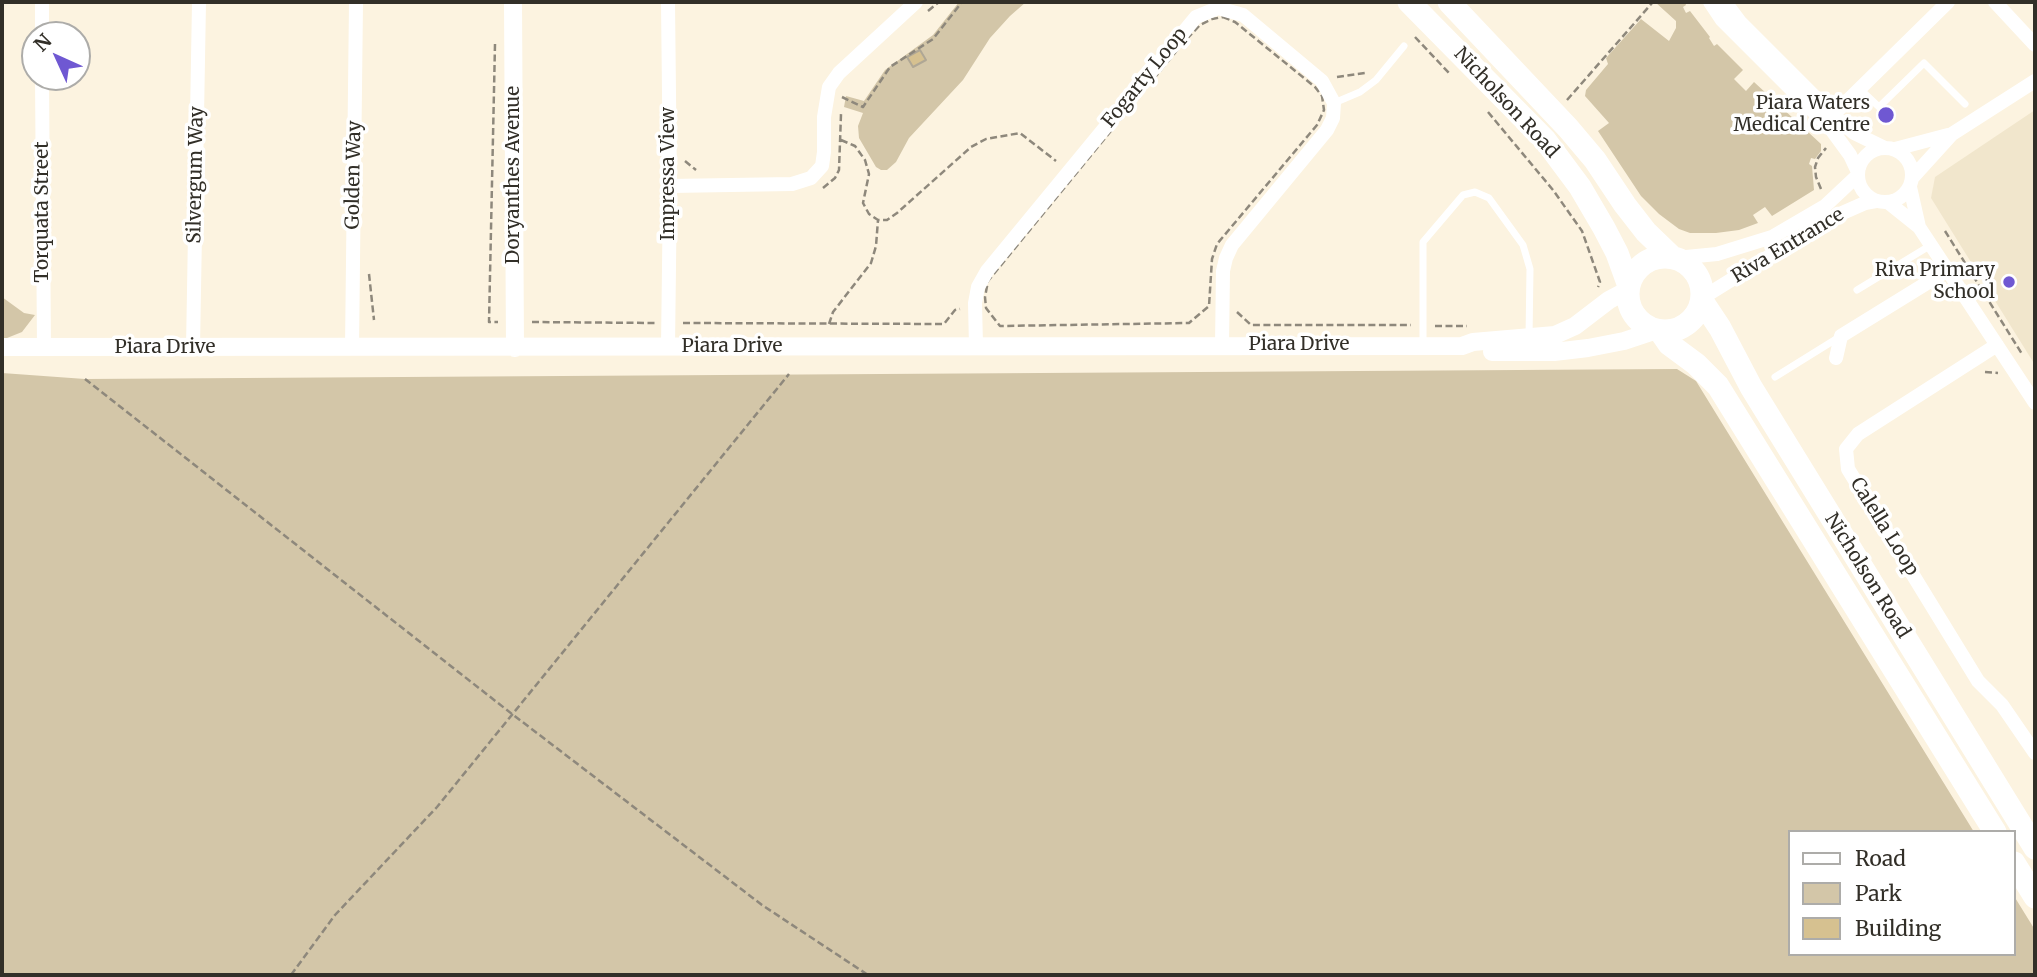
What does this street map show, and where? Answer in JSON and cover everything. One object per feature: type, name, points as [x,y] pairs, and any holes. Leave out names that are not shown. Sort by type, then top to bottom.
[{"type":"main road","name":"Nicholson Road","points":[[1409,2],[1545,139],[1580,187],[1604,228],[1617,253],[1629,288]]},
{"type":"main road","name":"Nicholson Road","points":[[1449,2],[1568,128],[1595,160],[1646,232],[1674,258]]},
{"type":"main road","points":[[1656,258],[1674,258],[1689,265],[1697,275],[1702,286],[1702,300],[1690,322],[1676,330],[1659,331],[1646,326],[1630,308],[1629,288],[1631,278],[1641,266],[1656,258]]},
{"type":"main road","name":"Nicholson Road","points":[[1702,300],[1751,387],[2035,848]]},
{"type":"main road","name":"Nicholson Road","points":[[1659,331],[1669,344],[1696,363],[1718,386],[1994,830]]},
{"type":"main road","points":[[2016,866],[2035,897]]},
{"type":"street","points":[[42,2],[42,21]]},
{"type":"street","name":"Silvergum Way","points":[[193,348],[199,2]]},
{"type":"street","name":"Golden Way","points":[[352,348],[355,2]]},
{"type":"street","name":"Doryanthes Avenue","points":[[513,2],[515,348]]},
{"type":"street","name":"Impressa View","points":[[668,2],[668,347]]},
{"type":"street","points":[[670,186],[792,184],[811,178],[822,166],[826,98],[834,79],[916,2]]},
{"type":"street","points":[[1710,2],[1723,20],[1830,129],[1850,155],[1863,191],[1919,227],[2035,404]]},
{"type":"street","points":[[1725,2],[1740,22],[1833,115],[1854,133],[1909,161],[1919,227]]},
{"type":"street","points":[[1833,115],[1948,2]]},
{"type":"street","points":[[1995,2],[2035,45]]},
{"type":"street","name":"Fogarty Loop","points":[[976,346],[981,308],[978,287],[987,271],[1072,173],[1196,17],[1218,8],[1243,15],[1322,81],[1334,103]]},
{"type":"street","points":[[1883,202],[1900,199],[1952,134],[2035,81]]},
{"type":"street","name":"Torquata Street","points":[[42,91],[44,348]]},
{"type":"street","points":[[1222,345],[1223,271],[1232,245],[1327,130],[1333,118],[1334,103]]},
{"type":"street","points":[[1858,174],[1867,155],[1875,150],[1952,134]]},
{"type":"street","name":"Riva Entrance","points":[[1674,258],[1717,254],[1773,237],[1825,206],[1858,174]]},
{"type":"street","name":"Riva Entrance","points":[[1702,300],[1764,258],[1839,214],[1865,203],[1883,202]]},
{"type":"street","points":[[1836,358],[1841,335],[1948,270]]},
{"type":"street","name":"Piara Drive","points":[[2,347],[1462,346],[1473,342],[1555,335],[1575,326],[1629,288]]},
{"type":"street","name":"Piara Drive","points":[[1462,346],[1473,352],[1555,352],[1624,341],[1659,331]]},
{"type":"street","name":"Calella Loop","points":[[1997,345],[1858,434],[1846,449],[1848,469],[1978,681],[2003,705],[2035,753]]},
{"type":"lane","points":[[1334,103],[1360,92],[1383,71],[1404,46]]},
{"type":"lane","points":[[1860,89],[1879,107],[1924,63],[1965,104]]},
{"type":"lane","points":[[1423,346],[1423,242],[1462,195],[1475,192],[1489,198],[1523,244],[1530,269],[1529,338]]},
{"type":"lane","points":[[1857,290],[1931,245]]},
{"type":"lane","points":[[1775,377],[1841,335]]},
{"type":"path","points":[[929,11],[939,2]]},
{"type":"path","points":[[819,190],[828,185],[839,170],[842,95],[863,107],[890,68],[933,38],[962,2]]},
{"type":"path","points":[[1567,100],[1653,2]]},
{"type":"path","points":[[495,43],[489,322],[944,324],[955,310],[981,308],[1000,326],[1189,323],[1209,306],[1212,259],[1217,244],[1317,125],[1324,110],[1322,96],[1315,87],[1235,22],[1223,17],[1200,25],[1072,173],[988,281],[981,308]]},
{"type":"path","points":[[1410,31],[1456,79]]},
{"type":"path","points":[[1333,78],[1366,73],[1374,64],[1383,71]]},
{"type":"path","points":[[1481,104],[1514,141],[1582,230],[1600,282],[1596,294]]},
{"type":"path","points":[[841,140],[855,146],[865,160],[869,174],[863,203],[869,214],[878,220],[887,220],[897,213],[971,147],[986,139],[1020,133],[1072,173]]},
{"type":"path","points":[[1821,189],[1815,167],[1818,158],[1828,146]]},
{"type":"path","points":[[829,324],[833,312],[871,263],[877,246],[878,220]]},
{"type":"path","points":[[1945,231],[2024,357],[1996,375],[1986,371],[1975,378]]},
{"type":"path","points":[[1206,308],[1236,311],[1251,325],[1476,326]]},
{"type":"path","points":[[291,975],[335,915],[436,807],[789,374]]},
{"type":"path","points":[[85,379],[512,714],[762,905],[868,975]]},
{"type":"shaded area","name":"Riva Primary School","points":[[2035,110],[2035,365],[1931,198],[1935,177]]},
{"type":"green space","points":[[959,2],[1026,2],[990,38],[963,80],[909,138],[896,162],[887,170],[881,170],[876,167],[859,138],[858,126],[863,113],[844,107],[846,96],[864,101],[885,70],[933,35]]},
{"type":"green space","points":[[1655,2],[1685,2],[1683,7],[1686,13],[1690,11],[1714,46],[1717,44],[1743,70],[1734,79],[1746,91],[1754,82],[1821,144],[1821,151],[1815,159],[1811,158],[1809,164],[1812,166],[1814,190],[1772,216],[1765,207],[1753,215],[1758,223],[1739,230],[1716,233],[1690,233],[1679,229],[1641,196],[1598,131],[1609,123],[1585,96],[1586,90],[1608,64],[1606,58],[1641,19],[1669,41],[1676,28],[1676,21]]},
{"type":"green space","points":[[2,297],[24,313],[35,315],[22,332],[7,338],[2,338]]},
{"type":"green space","points":[[1677,369],[1696,381],[1973,830],[1788,830],[1788,956],[2016,956],[2016,899],[2035,930],[2035,975],[2,975],[2,373],[85,379]]},
{"type":"building","points":[[920,50],[926,60],[913,67],[907,57]]},
{"type":"place","name":"Piara Waters Medical Centre","points":[[1886,115]]},
{"type":"place","name":"Riva Primary School","points":[[2009,282]]}]
